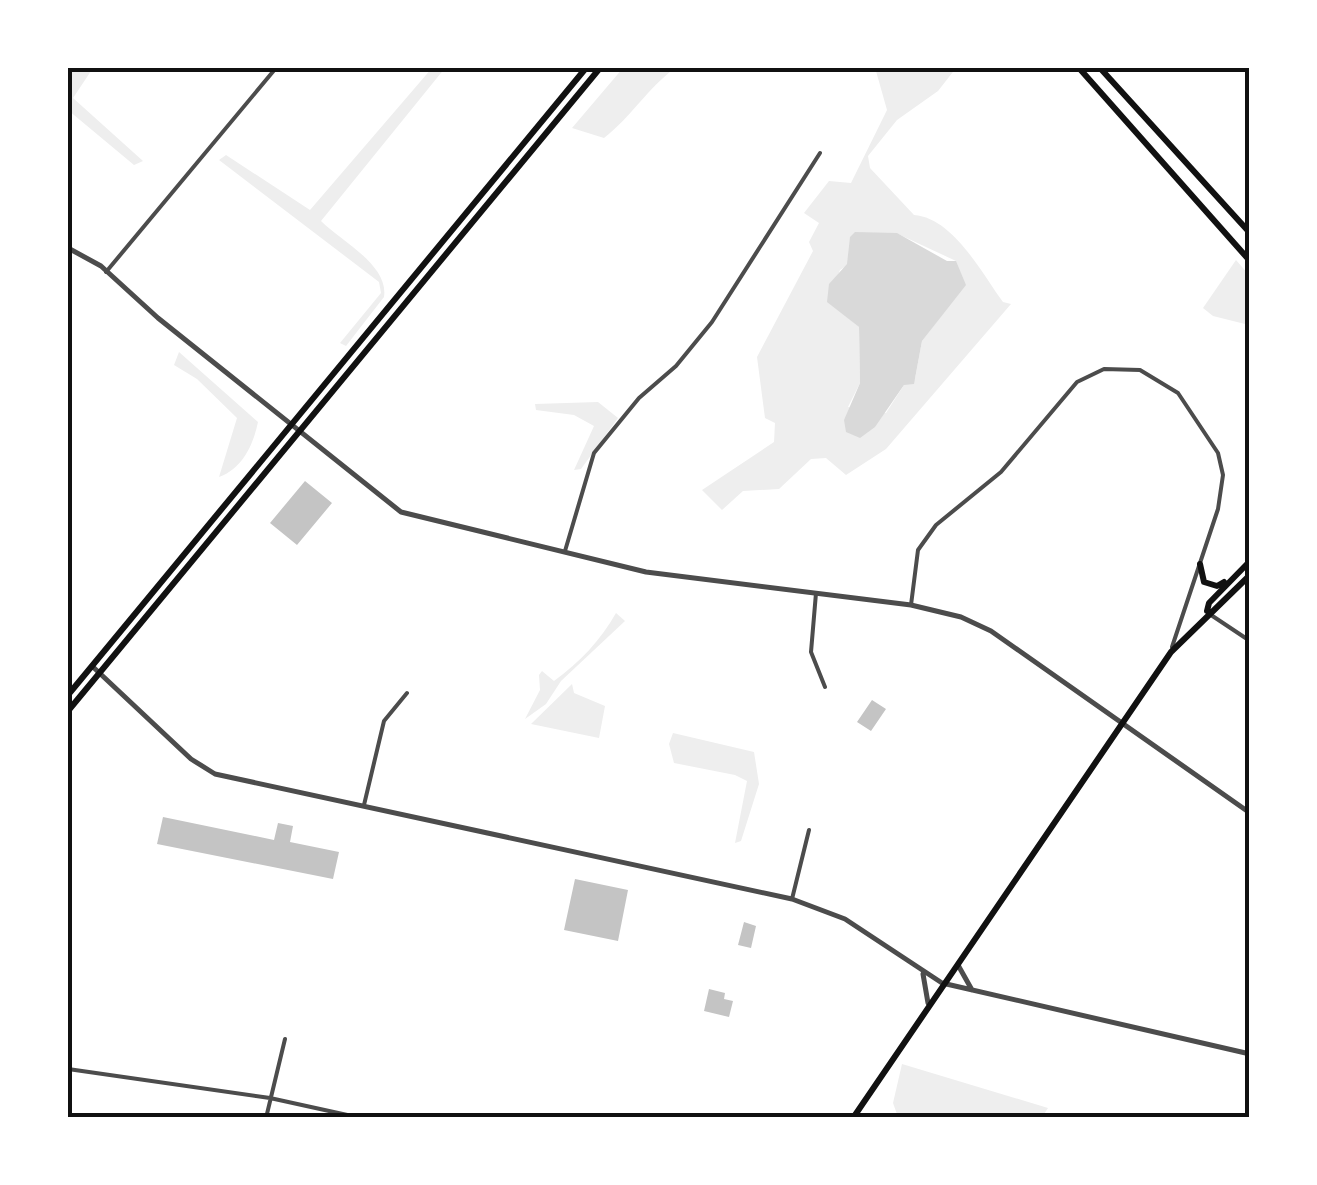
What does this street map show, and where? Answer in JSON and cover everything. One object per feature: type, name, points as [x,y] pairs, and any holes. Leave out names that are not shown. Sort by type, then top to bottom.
[{"type":"main road","points":[[68,696],[586,68]]},
{"type":"main road","points":[[68,711],[600,68]]},
{"type":"main road","points":[[1079,68],[1250,262]]},
{"type":"main road","points":[[1100,68],[1250,233]]},
{"type":"main road","points":[[1207,612],[1209,603],[1250,561]]},
{"type":"main road","points":[[1200,564],[1201,576],[1210,586],[1234,576]]},
{"type":"main road","points":[[854,1118],[928,1002],[1171,652],[1207,612],[1250,575]]},
{"type":"street","points":[[106,272],[276,68]]},
{"type":"street","points":[[564,554],[594,453],[639,398],[676,366],[712,322],[820,154]]},
{"type":"street","points":[[68,248],[106,272],[402,512],[646,572],[911,605],[961,617],[992,632],[1250,813]]},
{"type":"street","points":[[911,605],[922,539],[1001,472],[1067,391],[1104,369],[1140,370],[1168,384],[1218,453],[1221,494],[1171,652]]},
{"type":"street","points":[[816,594],[811,652],[825,687]]},
{"type":"street","points":[[1207,612],[1250,641]]},
{"type":"street","points":[[92,666],[202,767],[226,776],[558,851],[792,898],[845,919],[942,983],[1250,1054]]},
{"type":"street","points":[[364,805],[384,720],[407,693]]},
{"type":"street","points":[[792,898],[808,830]]},
{"type":"street","points":[[957,962],[965,984],[974,992]]},
{"type":"street","points":[[922,971],[928,1002]]},
{"type":"street","points":[[266,1118],[286,1039]]},
{"type":"street","points":[[68,1069],[270,1098],[360,1118]]},
{"type":"shaded area","points":[[68,68],[93,68],[73,98],[143,161],[134,165],[68,110]]},
{"type":"shaded area","points":[[432,68],[445,68],[321,221],[372,264],[384,285],[384,297],[346,346],[340,343],[381,293],[379,282],[219,160],[226,155],[310,210]]},
{"type":"shaded area","points":[[623,68],[675,68],[604,138],[572,128]]},
{"type":"shaded area","points":[[862,68],[956,68],[938,91],[897,120],[868,156],[870,168],[914,215],[928,218],[953,236],[1003,302],[1011,304],[886,449],[846,475],[826,458],[811,459],[779,489],[743,491],[722,510],[702,490],[774,442],[775,423],[765,418],[757,357],[813,251],[809,242],[819,223],[804,213],[829,181],[851,183],[887,110],[876,71]],"holes":[[[896,233],[956,261],[941,316],[922,341],[915,379],[904,385],[886,413],[848,407],[860,383],[859,327],[828,301],[840,270]]]},
{"type":"shaded area","points":[[855,232],[897,233],[947,261],[956,261],[966,285],[922,341],[914,384],[904,385],[875,427],[860,438],[846,432],[844,420],[860,383],[859,327],[827,302],[829,284],[847,264],[850,237]]},
{"type":"shaded area","points":[[1236,260],[1249,275],[1249,325],[1213,316],[1203,308]]},
{"type":"shaded area","points":[[179,352],[258,422],[246,455],[235,468],[219,477],[237,418],[197,379],[174,365]]},
{"type":"shaded area","points":[[598,402],[618,418],[581,469],[574,470],[594,426],[574,415],[536,410],[535,404]]},
{"type":"shaded area","points":[[616,613],[625,621],[561,681],[546,704],[525,719],[540,690],[542,671],[554,681],[563,674],[596,642]]},
{"type":"shaded area","points":[[572,684],[574,693],[605,706],[599,738],[531,724]]},
{"type":"shaded area","points":[[673,733],[754,752],[759,784],[741,841],[735,843],[747,781],[674,763],[669,744]]},
{"type":"shaded area","points":[[902,1064],[1048,1108],[1042,1117],[898,1117],[893,1103]]},
{"type":"building","points":[[305,481],[332,503],[297,545],[270,523]]},
{"type":"building","points":[[872,700],[886,709],[871,731],[857,722]]},
{"type":"building","points":[[163,817],[274,840],[278,823],[293,826],[290,842],[339,852],[333,879],[157,844]]},
{"type":"building","points":[[575,879],[628,890],[618,941],[564,930]]},
{"type":"building","points":[[744,922],[756,926],[751,948],[738,945]]},
{"type":"building","points":[[709,989],[725,993],[724,999],[733,1001],[729,1017],[704,1011]]}]
